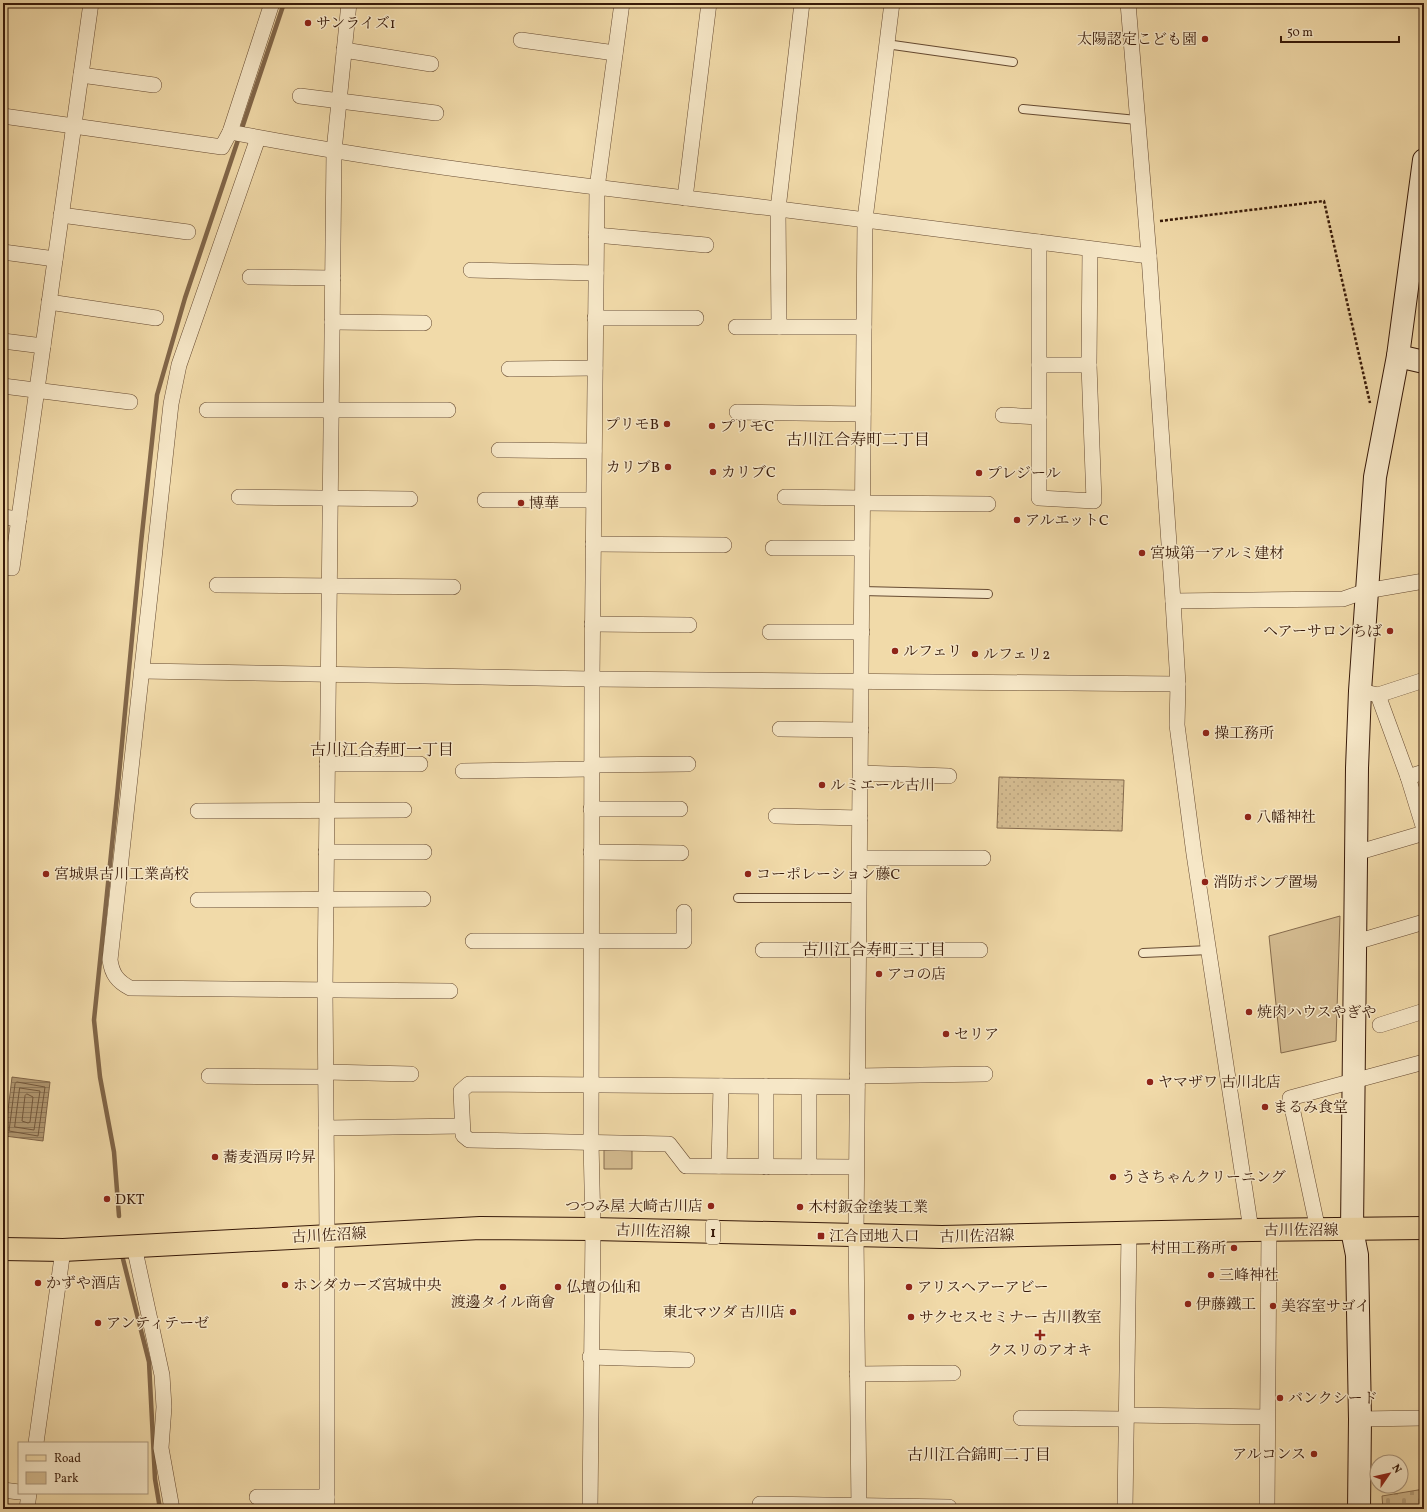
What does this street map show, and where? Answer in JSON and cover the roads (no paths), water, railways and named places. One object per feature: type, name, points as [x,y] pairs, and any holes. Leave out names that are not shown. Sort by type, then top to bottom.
[{"type":"main road","name":"古川佐沼線","points":[[3,1249],[63,1250],[441,1229],[592,1229],[942,1237],[1424,1228]]},
{"type":"street","points":[[3,566],[12,568],[92,3]]},
{"type":"street","points":[[3,116],[222,147],[230,132],[272,3]]},
{"type":"street","points":[[257,1498],[327,1503],[325,989],[332,278],[334,151],[349,3]]},
{"type":"street","points":[[590,1509],[592,1229],[591,767],[596,188],[622,3]]},
{"type":"street","points":[[685,198],[709,3]]},
{"type":"street","points":[[780,327],[778,209],[802,3]]},
{"type":"street","points":[[859,1507],[856,1167],[862,682],[865,219],[892,3]]},
{"type":"street","points":[[1128,3],[1149,256],[1173,601],[1178,684],[1177,725],[1209,950],[1260,1230],[1268,1417],[1267,1509]]},
{"type":"street","points":[[521,40],[615,53]]},
{"type":"street","points":[[344,50],[431,64]]},
{"type":"street","points":[[81,75],[154,85]]},
{"type":"street","points":[[300,96],[436,113]]},
{"type":"street","points":[[230,132],[334,151],[596,188],[865,219],[1149,256]]},
{"type":"street","points":[[255,137],[180,364],[170,404],[110,960],[112,971],[119,982],[130,988],[450,990]]},
{"type":"street","points":[[1359,1509],[1360,1419],[1357,1255],[1352,1230],[1356,853],[1369,693],[1366,591],[1375,477],[1398,356],[1424,160]]},
{"type":"street","points":[[61,215],[188,232]]},
{"type":"street","points":[[596,234],[706,245]]},
{"type":"street","points":[[1039,242],[1039,498],[1094,501],[1089,365],[1090,249]]},
{"type":"street","points":[[3,252],[55,259]]},
{"type":"street","points":[[471,270],[596,273]]},
{"type":"street","points":[[250,277],[332,278]]},
{"type":"street","points":[[49,302],[156,318]]},
{"type":"street","points":[[595,318],[696,318]]},
{"type":"street","points":[[332,322],[424,323]]},
{"type":"street","points":[[736,327],[864,327]]},
{"type":"street","points":[[3,341],[43,346]]},
{"type":"street","points":[[1398,356],[1424,362]]},
{"type":"street","points":[[1039,365],[1089,365]]},
{"type":"street","points":[[509,369],[595,368]]},
{"type":"street","points":[[3,386],[130,402]]},
{"type":"street","points":[[207,410],[448,410]]},
{"type":"street","points":[[737,412],[863,414]]},
{"type":"street","points":[[1003,415],[1039,417]]},
{"type":"street","points":[[499,450],[594,451]]},
{"type":"street","points":[[239,497],[410,499]]},
{"type":"street","points":[[786,497],[988,504]]},
{"type":"street","points":[[485,500],[594,500]]},
{"type":"street","points":[[3,517],[19,520]]},
{"type":"street","points":[[593,544],[724,546]]},
{"type":"street","points":[[774,548],[862,548]]},
{"type":"street","points":[[1173,601],[1343,599],[1366,591],[1424,581]]},
{"type":"street","points":[[217,585],[453,587]]},
{"type":"street","points":[[592,624],[688,625]]},
{"type":"street","points":[[770,632],[862,632]]},
{"type":"street","points":[[142,671],[592,679],[1178,684]]},
{"type":"street","points":[[1369,693],[1424,680]]},
{"type":"street","points":[[1369,693],[1408,777],[1424,829]]},
{"type":"street","points":[[780,729],[861,730]]},
{"type":"street","points":[[327,764],[420,764]]},
{"type":"street","points":[[462,771],[688,764]]},
{"type":"street","points":[[1408,777],[1424,772]]},
{"type":"street","points":[[861,773],[949,776]]},
{"type":"street","points":[[591,810],[680,809]]},
{"type":"street","points":[[198,812],[404,810]]},
{"type":"street","points":[[776,816],[860,818]]},
{"type":"street","points":[[1356,853],[1424,833]]},
{"type":"street","points":[[326,852],[424,852]]},
{"type":"street","points":[[591,852],[681,853]]},
{"type":"street","points":[[860,858],[984,858]]},
{"type":"street","points":[[198,900],[423,899]]},
{"type":"street","points":[[474,941],[684,941],[684,912]]},
{"type":"street","points":[[1356,942],[1424,922]]},
{"type":"street","points":[[763,950],[980,950]]},
{"type":"street","points":[[1380,1025],[1424,1011]]},
{"type":"street","points":[[1318,1230],[1290,1098],[1424,1062]]},
{"type":"street","points":[[209,1076],[411,1074]]},
{"type":"street","points":[[856,1167],[686,1166],[669,1144],[469,1140],[463,1134],[461,1091],[469,1084],[809,1087],[857,1082],[985,1074]]},
{"type":"street","points":[[719,1166],[721,1086]]},
{"type":"street","points":[[766,1086],[766,1167]]},
{"type":"street","points":[[809,1087],[809,1167]]},
{"type":"street","points":[[326,1128],[462,1126]]},
{"type":"street","points":[[1124,1509],[1129,1233]]},
{"type":"street","points":[[134,1246],[162,1375],[164,1407],[161,1448],[172,1509]]},
{"type":"street","points":[[36,1442],[63,1250]]},
{"type":"street","points":[[590,1357],[687,1360]]},
{"type":"street","points":[[857,1374],[953,1373]]},
{"type":"street","points":[[1021,1418],[1268,1417]]},
{"type":"street","points":[[1360,1419],[1424,1418]]},
{"type":"street","points":[[3,1490],[18,1492]]},
{"type":"street","points":[[26,1494],[27,1509]]},
{"type":"street","points":[[760,1504],[859,1507],[949,1507]]},
{"type":"lane","points":[[886,44],[1013,62]]},
{"type":"lane","points":[[1023,109],[1138,120]]},
{"type":"lane","points":[[862,591],[988,594]]},
{"type":"lane","points":[[738,898],[859,898]]},
{"type":"lane","points":[[1143,953],[1209,950]]},
{"type":"water","points":[[12,1077],[50,1082],[43,1141],[5,1136]]},
{"type":"waterway","points":[[119,1216],[114,1152],[100,1077],[94,1020],[157,395],[185,298],[284,3]]},
{"type":"waterway","points":[[123,1259],[149,1362],[155,1479],[160,1509]]},
{"type":"place","name":"サンライズ1","points":[[308,23]]},
{"type":"place","name":"太陽認定こども園","points":[[1205,39]]},
{"type":"place","name":"プリモB","points":[[667,424]]},
{"type":"place","name":"プリモC","points":[[712,426]]},
{"type":"place","name":"カリブB","points":[[668,467]]},
{"type":"place","name":"カリブC","points":[[713,472]]},
{"type":"place","name":"プレジール","points":[[979,473]]},
{"type":"place","name":"博華","points":[[521,503]]},
{"type":"place","name":"アルエットC","points":[[1017,520]]},
{"type":"place","name":"宮城第一アルミ建材","points":[[1142,553]]},
{"type":"place","name":"ヘアーサロンちば","points":[[1390,631]]},
{"type":"place","name":"ルフェリ","points":[[895,651]]},
{"type":"place","name":"ルフェリ2","points":[[975,654]]},
{"type":"place","name":"操工務所","points":[[1206,733]]},
{"type":"place","name":"ルミエール古川","points":[[822,785]]},
{"type":"place","name":"八幡神社","points":[[1248,817]]},
{"type":"place","name":"宮城県古川工業高校","points":[[46,874]]},
{"type":"place","name":"コーポレーション藤C","points":[[748,874]]},
{"type":"place","name":"消防ポンプ置場","points":[[1205,882]]},
{"type":"place","name":"アコの店","points":[[879,974]]},
{"type":"place","name":"焼肉ハウスやぎや","points":[[1249,1012]]},
{"type":"place","name":"セリア","points":[[946,1034]]},
{"type":"place","name":"ヤマザワ 古川北店","points":[[1150,1082]]},
{"type":"place","name":"まるみ食堂","points":[[1265,1107]]},
{"type":"place","name":"蕎麦酒房 吟昇","points":[[215,1157]]},
{"type":"place","name":"うさちゃんクリーニング","points":[[1113,1177]]},
{"type":"place","name":"DKT","points":[[107,1199]]},
{"type":"place","name":"つつみ屋 大崎古川店","points":[[711,1206]]},
{"type":"place","name":"木村鈑金塗装工業","points":[[800,1207]]},
{"type":"place","name":"江合団地入口","points":[[821,1236]]},
{"type":"place","name":"村田工務所","points":[[1234,1248]]},
{"type":"place","name":"三峰神社","points":[[1211,1275]]},
{"type":"place","name":"かずや酒店","points":[[38,1283]]},
{"type":"place","name":"ホンダカーズ宮城中央","points":[[285,1285]]},
{"type":"place","name":"渡邊タイル商會","points":[[503,1287]]},
{"type":"place","name":"仏壇の仙和","points":[[558,1287]]},
{"type":"place","name":"アリスヘアーアビー","points":[[909,1287]]},
{"type":"place","name":"伊藤鐵工","points":[[1188,1304]]},
{"type":"place","name":"美容室サゴイ","points":[[1273,1306]]},
{"type":"place","name":"東北マツダ 古川店","points":[[793,1312]]},
{"type":"place","name":"サクセスセミナー 古川教室","points":[[911,1317]]},
{"type":"place","name":"アンティテーゼ","points":[[98,1323]]},
{"type":"place","name":"クスリのアオキ","points":[[1040,1335]]},
{"type":"place","name":"バンクシード","points":[[1280,1398]]},
{"type":"place","name":"アルコンス","points":[[1314,1454]]},
{"type":"district","name":"古川江合寿町二丁目","points":[[858,439]]},
{"type":"district","name":"古川江合寿町一丁目","points":[[382,749]]},
{"type":"district","name":"古川江合寿町三丁目","points":[[874,949]]},
{"type":"district","name":"古川江合錦町二丁目","points":[[979,1454]]}]
